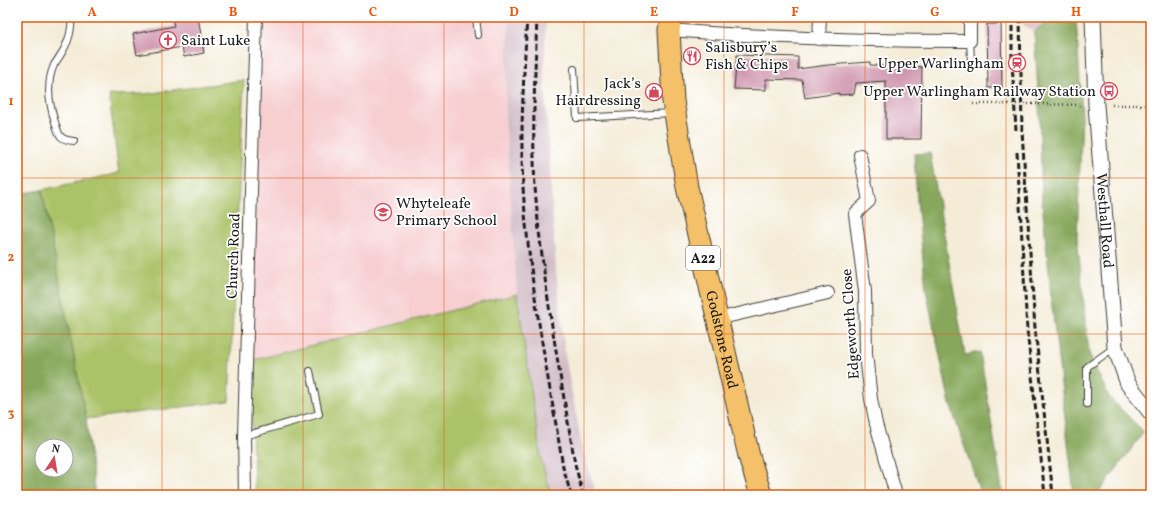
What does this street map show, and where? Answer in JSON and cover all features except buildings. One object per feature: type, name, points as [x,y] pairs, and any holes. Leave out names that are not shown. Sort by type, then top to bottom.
[{"type":"highway","name":"Godstone Road","points":[[670,24],[674,113],[687,187],[749,456],[761,495]]},
{"type":"street","name":"Church Road","points":[[245,495],[244,436],[256,17]]},
{"type":"street","points":[[819,39],[820,17]]},
{"type":"street","points":[[670,24],[709,33],[819,39],[970,41],[970,17]]},
{"type":"street","name":"Westhall Road","points":[[1093,17],[1096,105],[1115,347],[1128,384],[1151,413]]},
{"type":"street","name":"Edgeworth Close","points":[[860,155],[869,201],[855,214],[865,291],[866,354],[876,424],[896,495]]},
{"type":"street","points":[[718,319],[828,293]]},
{"type":"lane","points":[[72,17],[69,40],[54,65],[48,91],[54,121],[60,138],[74,141]]},
{"type":"lane","points":[[476,17],[478,35]]},
{"type":"lane","points":[[970,41],[971,60]]},
{"type":"lane","points":[[574,69],[577,118],[674,113]]},
{"type":"lane","points":[[1087,404],[1087,367],[1115,347]]},
{"type":"lane","points":[[244,436],[319,414],[310,371]]},
{"type":"path","points":[[973,104],[1151,105]]},
{"type":"shaded area","name":"Whyteleafe Primary School","points":[[264,17],[509,17],[505,116],[517,294],[249,363]]},
{"type":"shaded area","points":[[509,17],[546,17],[544,73],[556,270],[565,355],[583,451],[597,495],[551,495],[541,459],[517,294],[505,116]]},
{"type":"shaded area","points":[[1012,17],[1052,17],[1034,32]]},
{"type":"green space","points":[[1052,17],[1076,17],[1082,115],[1077,237],[1089,353],[1109,397],[1144,432],[1097,495],[1074,495],[1052,306],[1042,201],[1039,104],[1034,32]]},
{"type":"green space","points":[[244,80],[229,401],[86,419],[42,190],[119,173],[109,95],[145,94]]},
{"type":"green space","points":[[930,153],[965,355],[980,352],[1003,495],[981,495],[950,404],[926,290],[917,200],[914,154]]},
{"type":"green space","points":[[42,190],[86,419],[95,495],[17,495],[17,194]]},
{"type":"green space","points":[[517,294],[541,459],[551,495],[255,495],[249,361]]},
{"type":"railway","points":[[527,17],[522,144],[523,187],[526,222],[534,292],[545,362],[563,467],[571,495]]},
{"type":"railway","points":[[537,17],[534,145],[538,222],[547,291],[575,464],[583,495]]},
{"type":"railway","points":[[1012,17],[1012,62],[1016,130]]},
{"type":"railway","points":[[1020,17],[1022,131],[1035,328],[1053,495]]},
{"type":"railway","points":[[1017,152],[1027,330],[1045,495]]},
{"type":"place","name":"Saint Luke","points":[[168,40]]},
{"type":"place","name":"Salisbury’s Fish & Chips","points":[[692,56]]},
{"type":"place","name":"Upper Warlingham","points":[[1017,63]]},
{"type":"place","name":"Upper Warlingham Railway Station","points":[[1109,91]]},
{"type":"place","name":"Jack’s Hairdressing","points":[[654,92]]},
{"type":"place","name":"Whyteleafe Primary School","points":[[383,212]]}]
